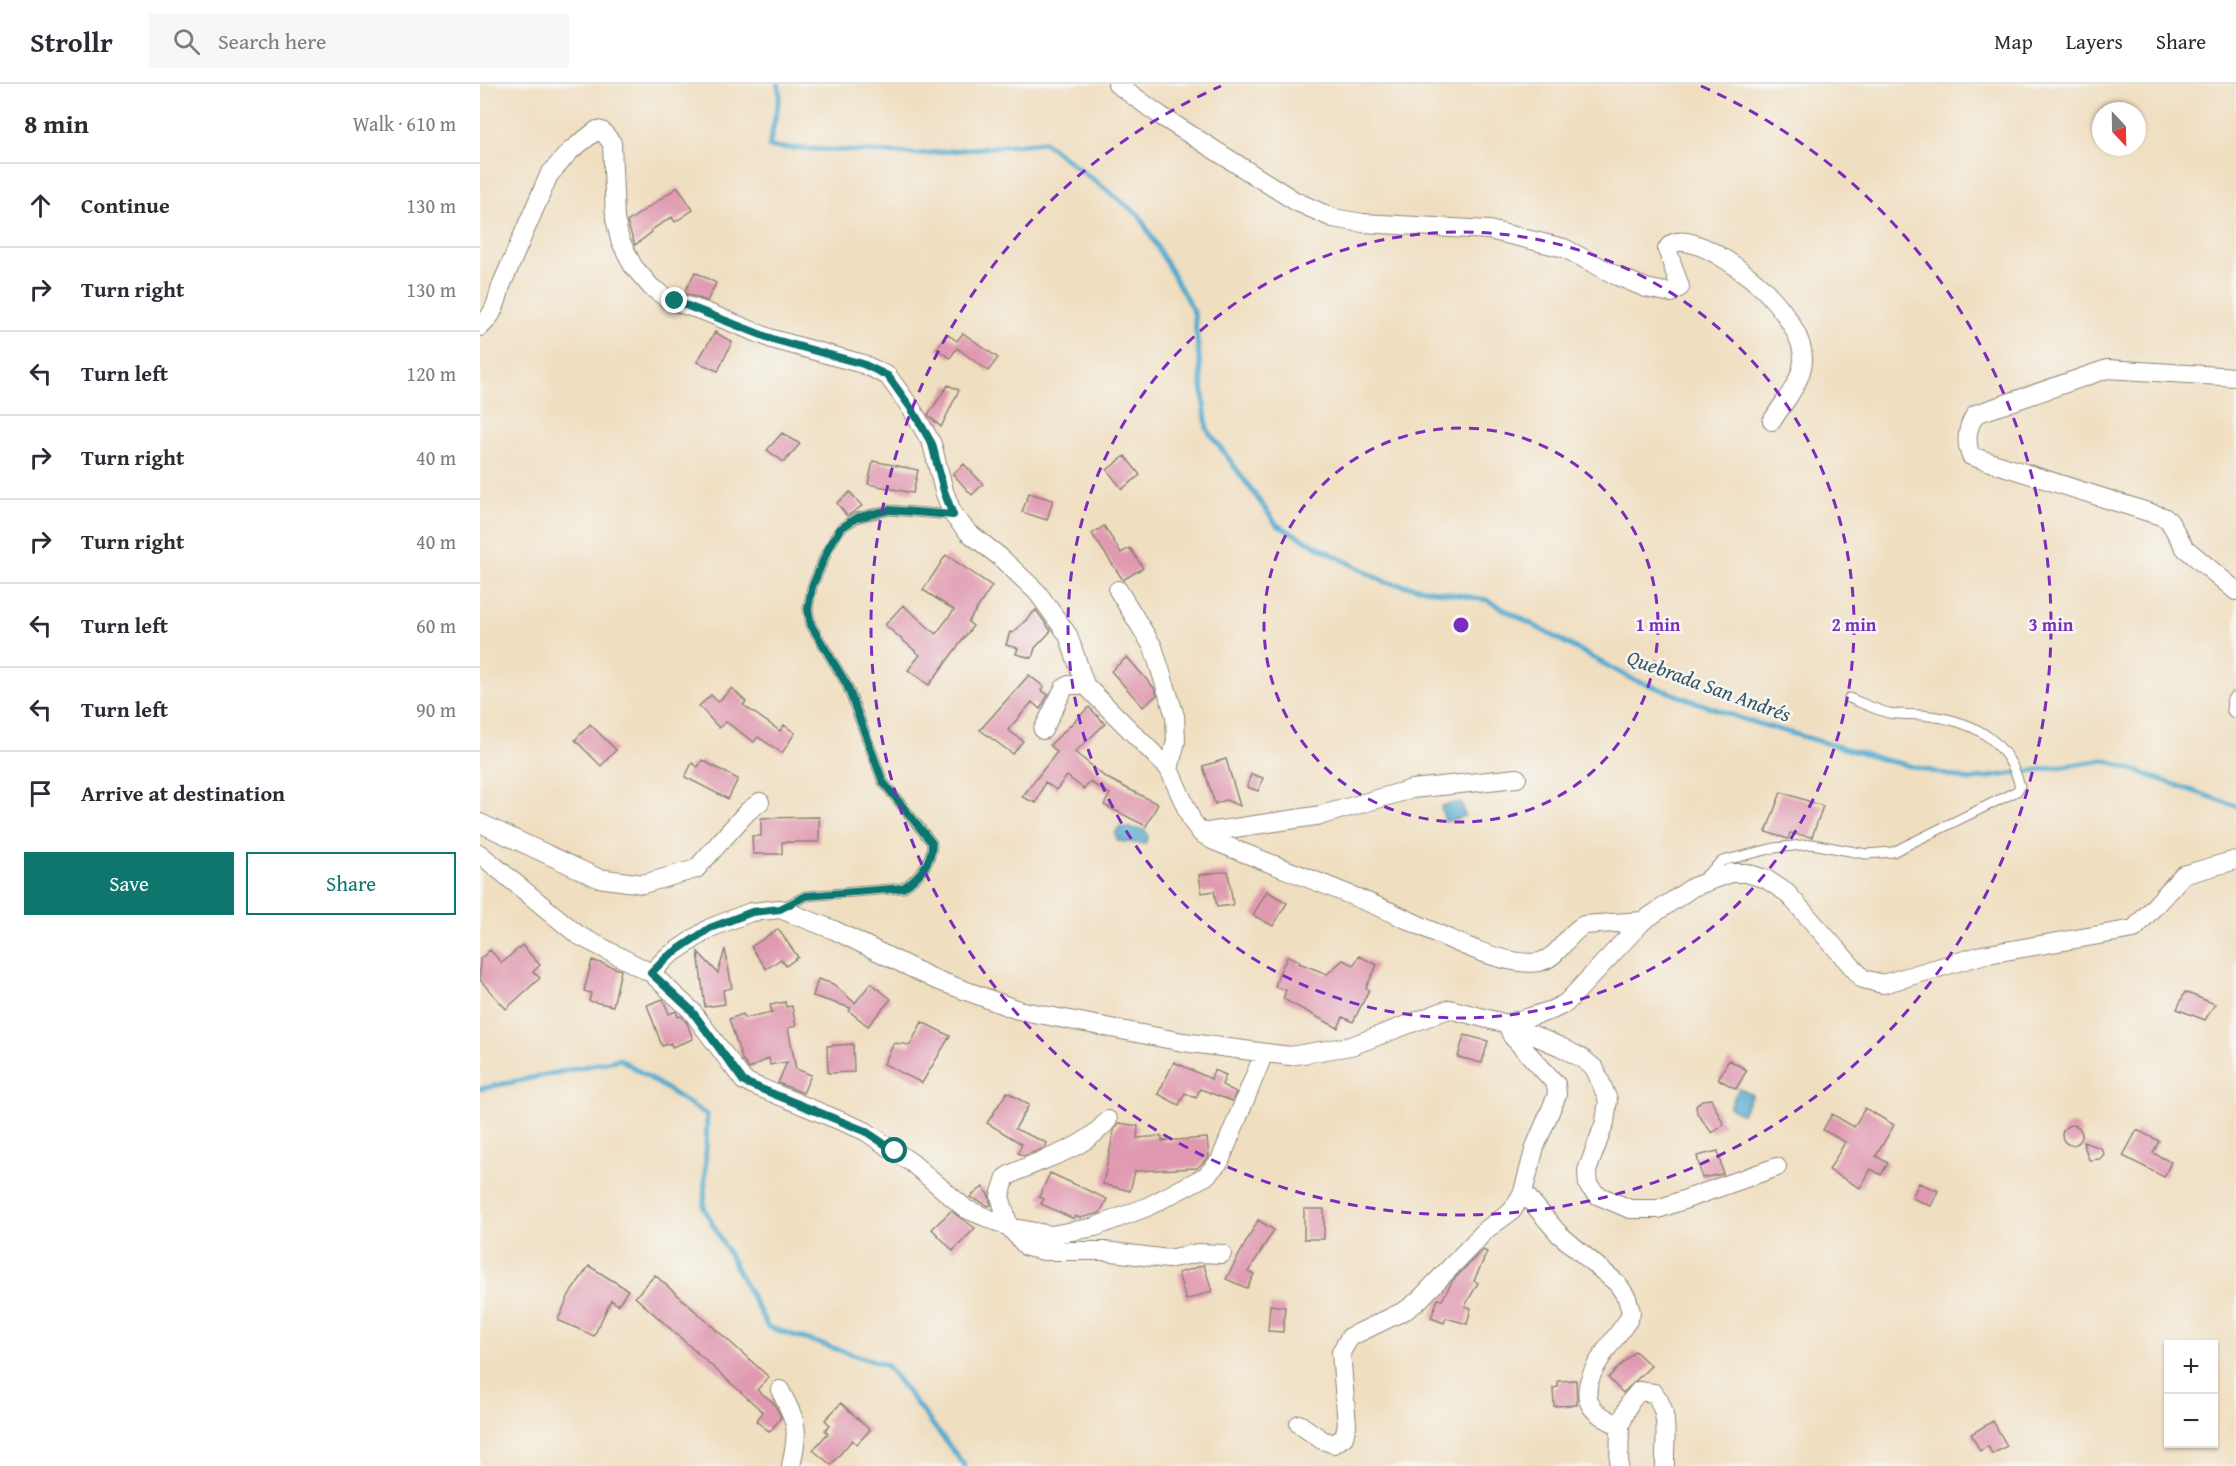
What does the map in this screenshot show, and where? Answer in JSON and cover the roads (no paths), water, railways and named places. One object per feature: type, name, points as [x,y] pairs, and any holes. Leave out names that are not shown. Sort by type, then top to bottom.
[{"type":"street","points":[[1117,84],[1161,116],[1294,201],[1333,218],[1363,223],[1490,230],[1564,248],[1617,276],[1646,288],[1671,293],[1680,287],[1667,249],[1670,244],[1677,241],[1693,244],[1718,254],[1770,296],[1799,341],[1803,359],[1801,374],[1772,421]]},
{"type":"street","points":[[480,327],[489,319],[497,303],[501,286],[549,175],[570,151],[597,130],[602,131],[612,143],[612,203],[618,232],[633,266],[651,287],[669,300],[706,312],[772,339],[863,364],[888,376],[913,411],[932,444],[944,491],[953,515],[968,532],[1000,557],[1037,592],[1068,635],[1085,685],[1169,769],[1178,795],[1201,833],[1214,842],[1384,909],[1480,951],[1528,962],[1550,957],[1575,929],[1584,925],[1643,921]]},
{"type":"street","points":[[2236,377],[2107,369],[1976,414],[1971,420],[1967,444],[1971,456],[2164,517],[2169,521],[2185,548],[2236,591]]},
{"type":"street","points":[[1118,590],[1153,647],[1175,716],[1176,741],[1169,769]]},
{"type":"street","points":[[1043,730],[1064,688],[1069,685],[1085,685]]},
{"type":"street","points":[[2236,701],[2236,709]]},
{"type":"street","points":[[1201,833],[1330,813],[1412,789],[1517,778]]},
{"type":"street","points":[[480,823],[598,878],[643,884],[696,868],[747,812],[760,802]]},
{"type":"street","points":[[480,854],[578,935],[651,973],[691,1010],[744,1082],[865,1131],[912,1163],[966,1209],[1009,1227],[1051,1235],[1095,1227],[1148,1207],[1206,1176],[1220,1161],[1264,1053]]},
{"type":"street","points":[[1507,1024],[1552,1010],[1566,1003],[1643,921],[1694,887],[1731,873],[1746,873],[1766,879],[1797,900],[1863,979],[1883,984],[1982,955],[2134,929],[2183,875],[2236,860]]},
{"type":"street","points":[[651,973],[667,957],[710,928],[752,912],[780,909],[834,930],[934,979],[1018,1010],[1182,1042],[1290,1056],[1351,1046],[1449,1009],[1507,1024],[1561,1047],[1583,1059],[1595,1069],[1608,1100],[1605,1122],[1587,1171],[1588,1185],[1597,1195],[1630,1209],[1658,1209],[1777,1167]]},
{"type":"street","points":[[1299,1424],[1322,1440],[1334,1444],[1344,1437],[1347,1425],[1341,1352],[1343,1344],[1350,1336],[1406,1310],[1418,1301],[1487,1229],[1512,1211],[1523,1192],[1535,1147],[1557,1095],[1556,1084],[1512,1036],[1507,1024]]},
{"type":"street","points":[[1108,1120],[1097,1134],[1078,1147],[1006,1177],[1000,1196],[1009,1227],[1027,1247],[1044,1251],[1105,1251],[1168,1259],[1198,1253],[1222,1254]]},
{"type":"street","points":[[1523,1192],[1545,1220],[1618,1284],[1627,1298],[1631,1312],[1628,1320],[1588,1379],[1586,1391],[1598,1414],[1620,1426]]},
{"type":"street","points":[[780,1390],[797,1423],[797,1438],[791,1466]]},
{"type":"street","points":[[1619,1466],[1620,1426],[1630,1402],[1639,1391],[1654,1393],[1662,1403],[1666,1417],[1665,1466]]},
{"type":"lane","points":[[780,909],[806,896],[903,888],[916,879],[928,862],[932,843],[883,782],[847,685],[811,625],[808,609],[812,587],[828,549],[840,529],[856,518],[889,510],[953,515]]},
{"type":"lane","points":[[1694,887],[1722,861],[1774,849],[1812,844],[1866,854],[1893,852],[2008,797],[2020,786],[1998,745],[1983,730],[1968,724],[1924,715],[1889,713],[1849,698]]},
{"type":"water","points":[[1461,802],[1465,816],[1445,822],[1441,806]]},
{"type":"water","points":[[1119,827],[1145,830],[1148,836],[1145,844],[1118,841],[1115,834]]},
{"type":"water","points":[[1739,1088],[1752,1095],[1742,1114],[1729,1107]]},
{"type":"waterway","name":"Quebrada San Andrés","points":[[778,84],[780,95],[769,147],[920,154],[1044,142],[1139,215],[1194,312],[1207,429],[1277,525],[1385,582],[1487,600],[1632,679],[1746,720],[1881,759],[1969,780],[2105,760],[2236,806]]},
{"type":"waterway","points":[[480,1089],[620,1059],[707,1115],[704,1208],[768,1327],[886,1365],[965,1466]]}]
